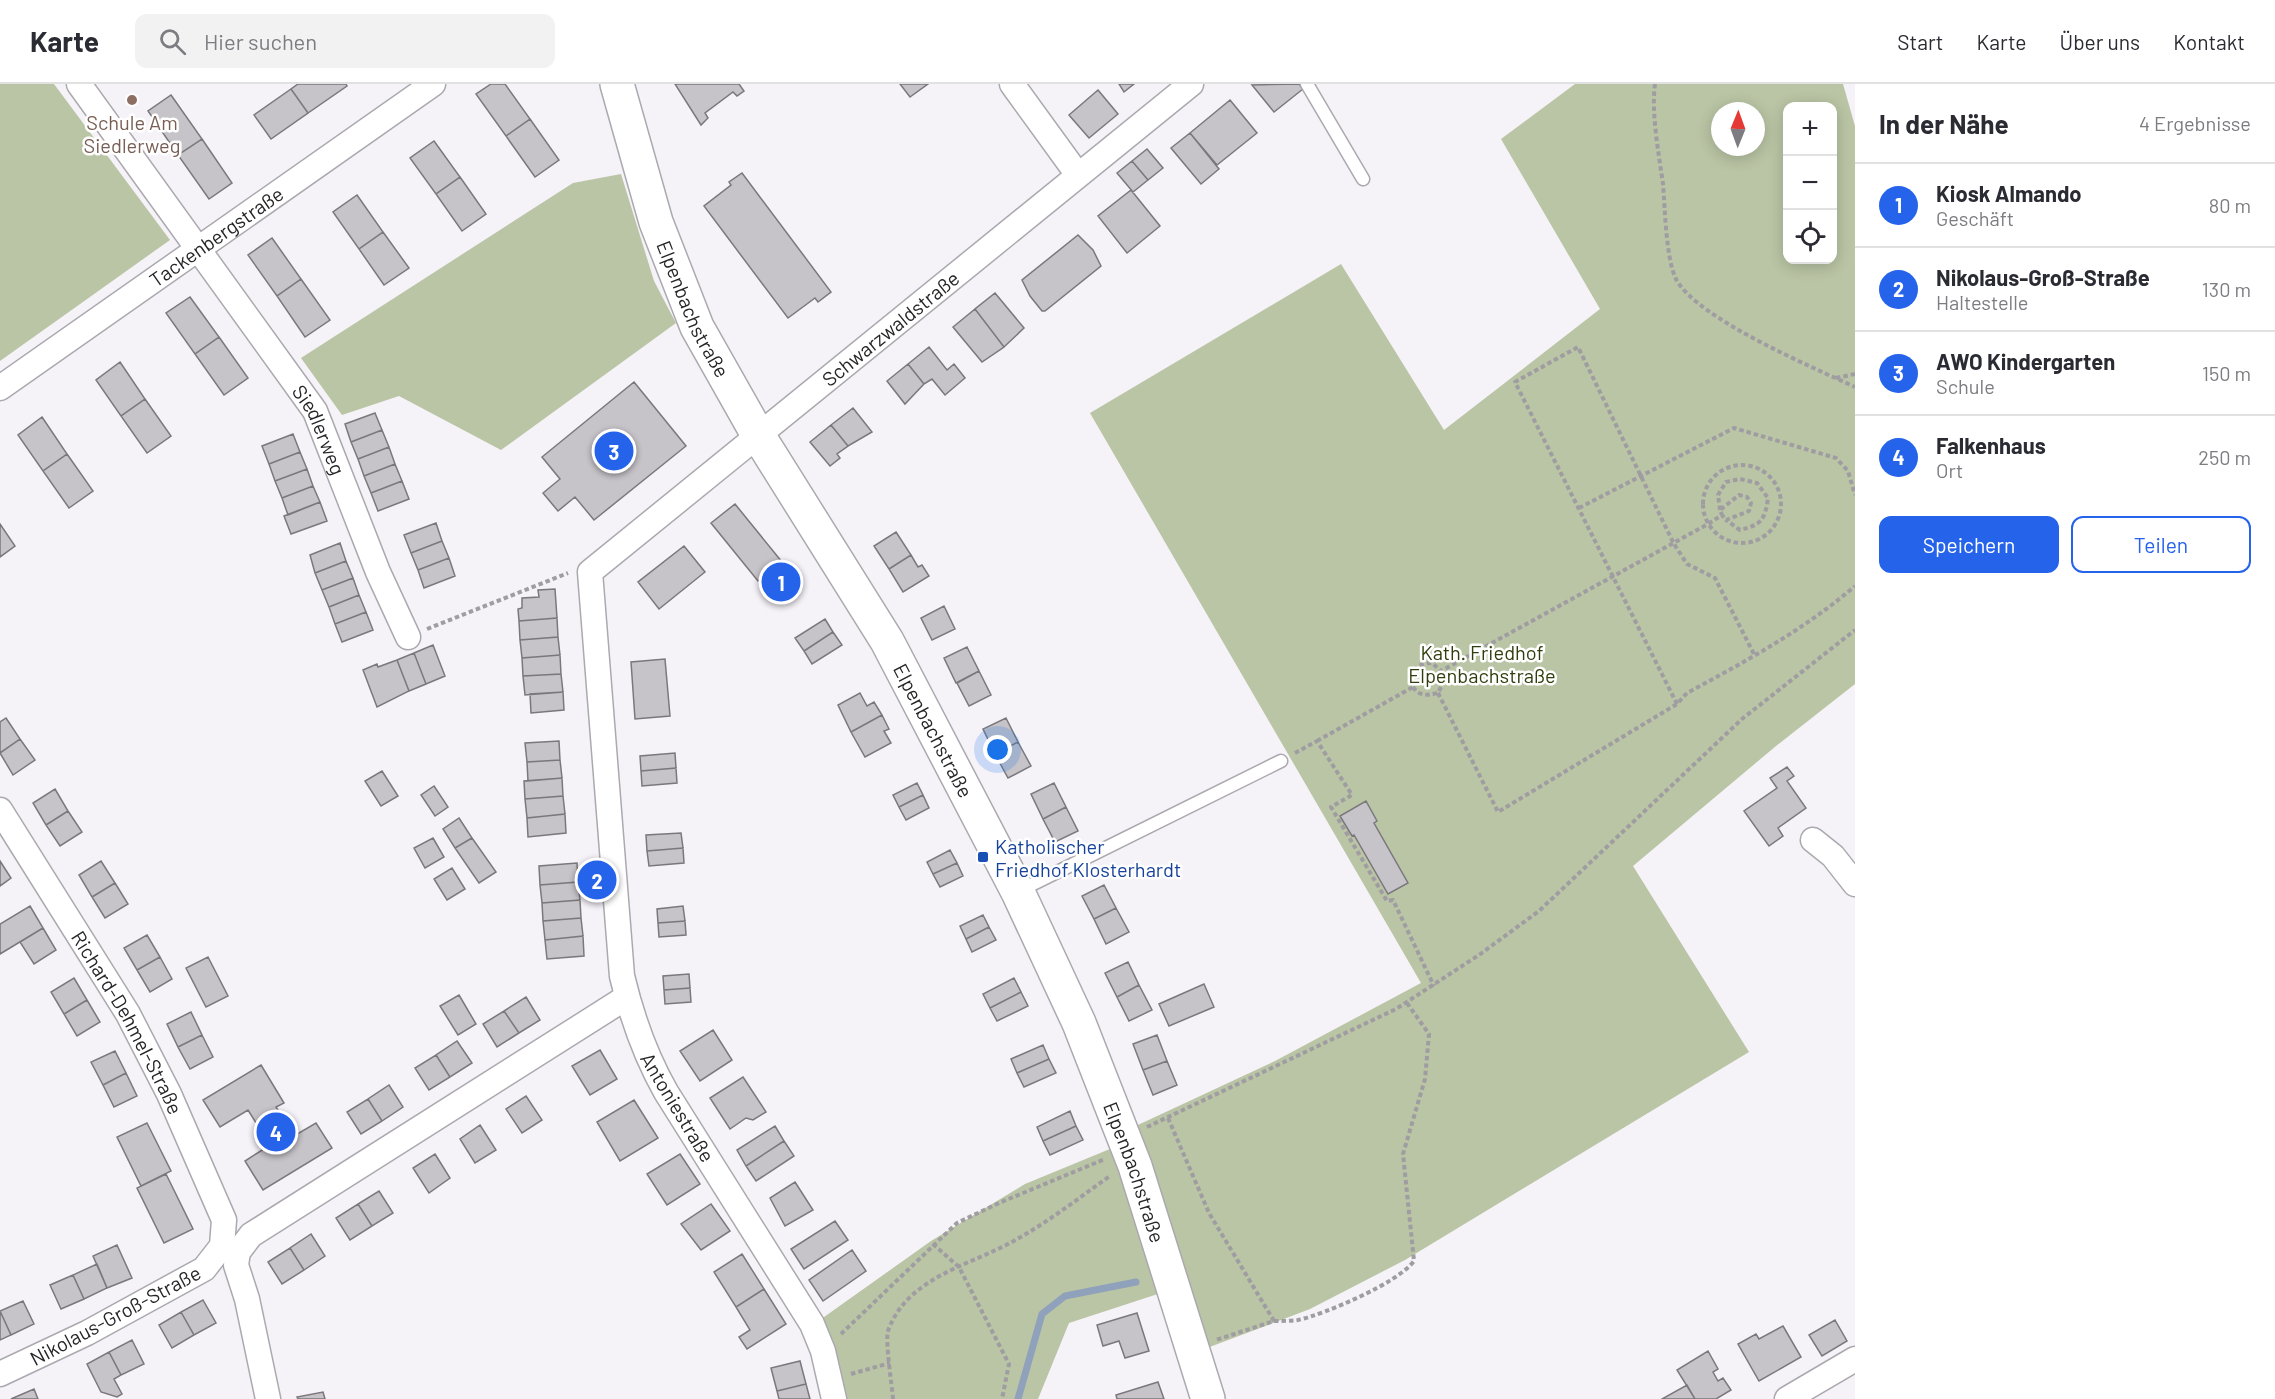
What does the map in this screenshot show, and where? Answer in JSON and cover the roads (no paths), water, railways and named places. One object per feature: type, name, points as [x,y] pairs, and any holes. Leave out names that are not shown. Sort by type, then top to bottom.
[{"type":"street","name":"Siedlerweg","points":[[79,84],[315,411],[378,572],[408,637]]},
{"type":"street","name":"Tackenbergstraße","points":[[0,388],[433,84]]},
{"type":"street","name":"Elpenbachstraße","points":[[617,84],[656,222],[697,327],[758,435],[887,641],[1018,892],[1079,1023],[1130,1150],[1208,1399]]},
{"type":"street","points":[[1012,84],[1078,174]]},
{"type":"street","name":"Schwarzwaldstraße","points":[[590,572],[1191,84]]},
{"type":"street","name":"Antoniestraße","points":[[590,572],[622,976],[640,1042],[666,1092],[812,1324],[823,1351],[832,1389]]},
{"type":"street","name":"Richard-Dehmel-Straße","points":[[0,810],[106,975],[149,1054],[224,1220],[230,1249],[247,1299],[268,1399]]},
{"type":"street","points":[[1813,840],[1833,856],[1855,884]]},
{"type":"street","name":"Nikolaus-Groß-Straße","points":[[0,1374],[87,1334],[204,1269],[251,1235],[627,998]]},
{"type":"street","points":[[1787,1399],[1855,1359]]},
{"type":"lane","points":[[1307,84],[1363,180]]},
{"type":"lane","points":[[1018,892],[1281,761]]},
{"type":"waterway","points":[[1018,1399],[1042,1314],[1065,1296],[1136,1282]]},
{"type":"place","name":"Schule Am Siedlerweg","points":[[132,100]]},
{"type":"place","name":"AWO Kindergarten","points":[[614,451]]},
{"type":"place","name":"Kiosk Almando","points":[[781,582]]},
{"type":"place","name":"Katholischer Friedhof Klosterhardt","points":[[983,857]]},
{"type":"place","name":"Nikolaus-Groß-Straße","points":[[597,880]]},
{"type":"place","name":"Falkenhaus","points":[[276,1132]]},
{"type":"park label","name":"Kath. Friedhof Elpenbachstraße","points":[[1482,664]]}]
